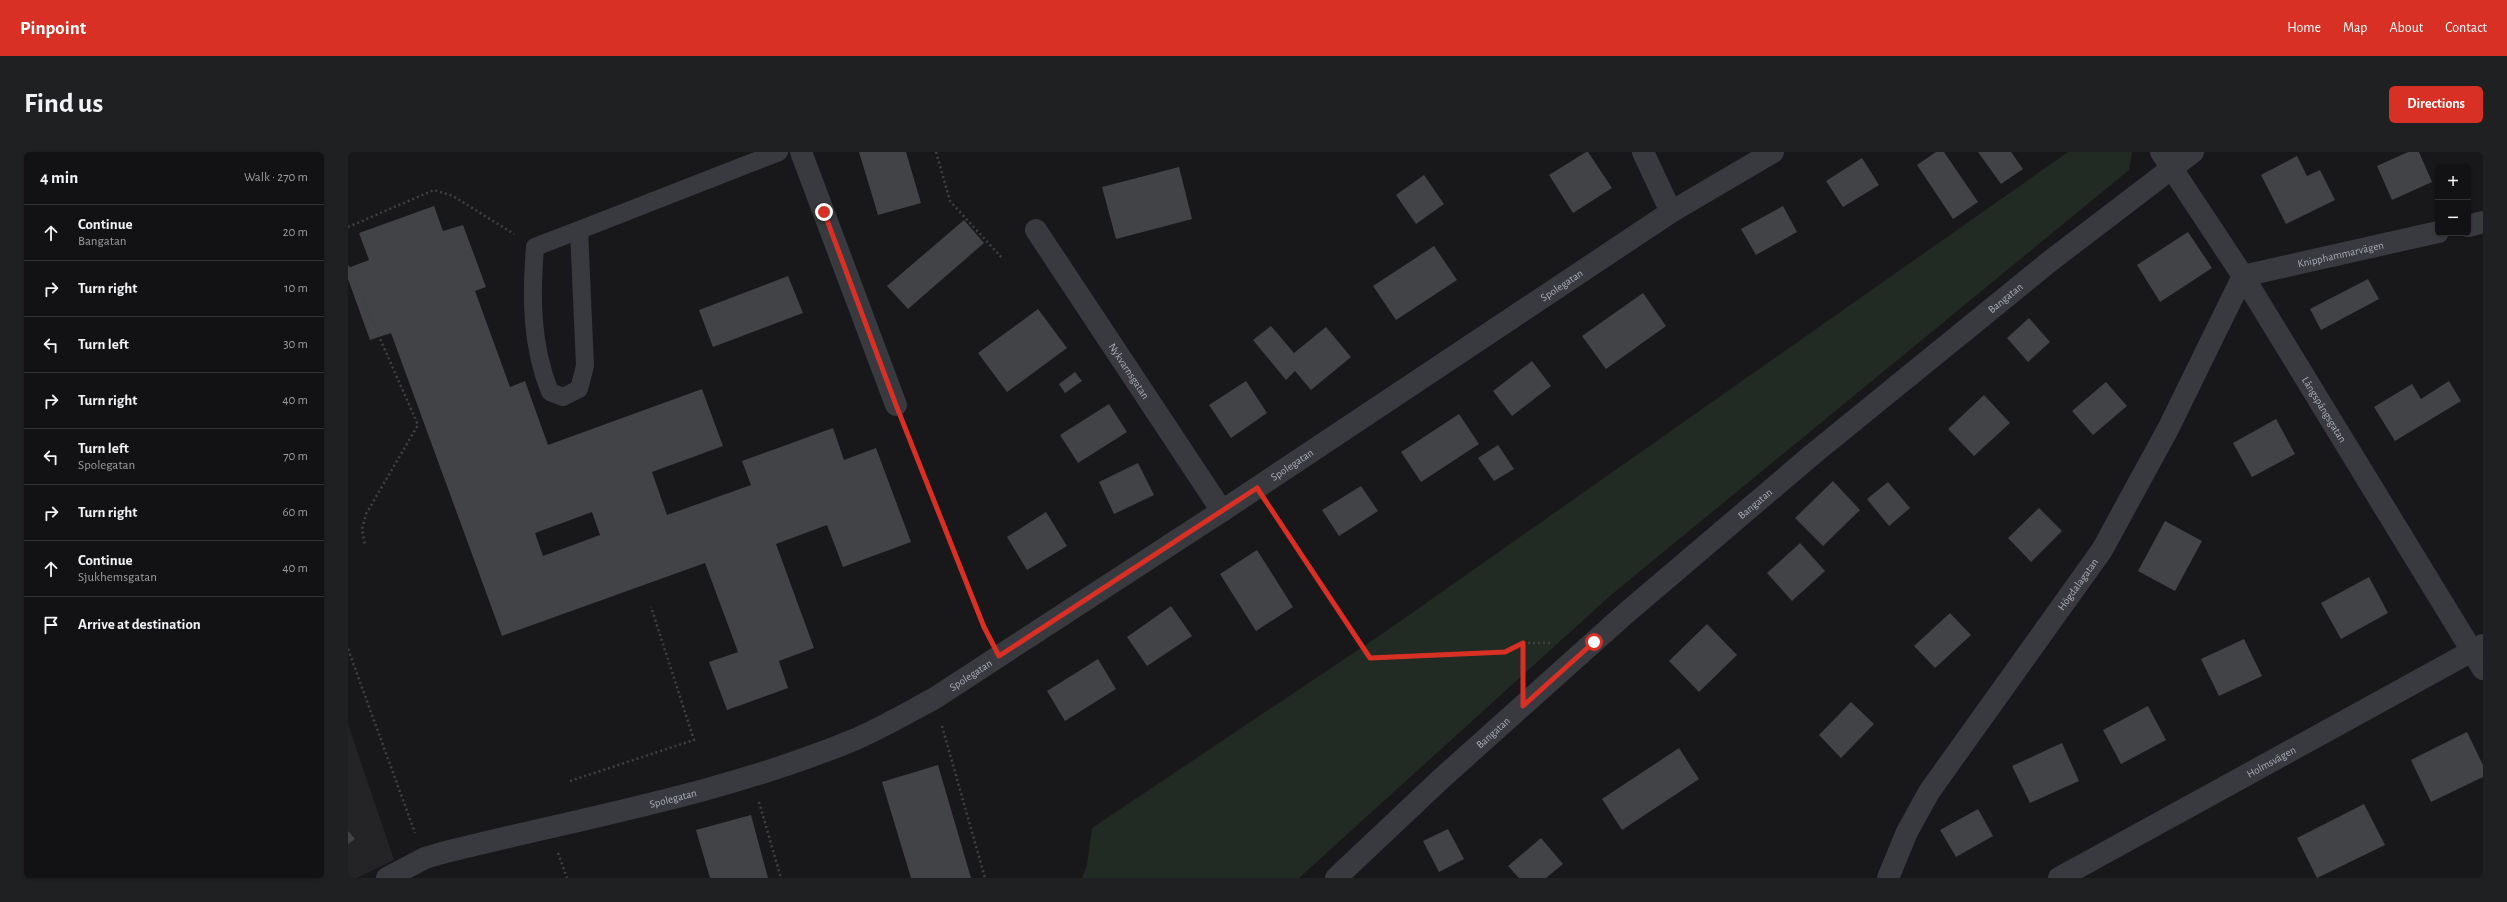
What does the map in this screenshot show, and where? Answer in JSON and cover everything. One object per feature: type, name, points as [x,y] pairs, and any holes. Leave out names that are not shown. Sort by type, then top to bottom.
[{"type":"street","points":[[801,152],[896,405]]},
{"type":"street","points":[[1643,152],[1671,212]]},
{"type":"street","name":"Spolegatan","points":[[388,878],[424,858],[664,800],[752,775],[858,738],[934,698],[1257,488],[1671,212],[1773,152]]},
{"type":"street","name":"Bangatan","points":[[1336,878],[1625,614],[1813,454],[2049,262],[2166,159],[2193,152]]},
{"type":"street","name":"Långspångsgatan","points":[[2166,159],[2242,276],[2477,648],[2483,669]]},
{"type":"street","points":[[2471,225],[2483,222]]},
{"type":"street","name":"Nykvarnsgatan","points":[[1036,230],[1222,511]]},
{"type":"street","name":"Knipphammarvägen","points":[[2242,276],[2435,233]]},
{"type":"street","name":"Högdalagatan","points":[[1888,878],[1907,832],[1929,792],[2102,550],[2168,429],[2242,276]]},
{"type":"street","name":"Holmsvägen","points":[[2059,878],[2477,648]]},
{"type":"lane","points":[[579,230],[585,366],[580,389],[563,396],[550,392],[541,369],[532,304],[535,247],[779,152]]},
{"type":"path","points":[[936,152],[950,201],[1002,258]]},
{"type":"path","points":[[348,227],[434,190],[453,196],[535,247]]},
{"type":"path","points":[[348,266],[418,425],[366,514],[362,529],[365,545]]},
{"type":"path","points":[[896,405],[984,627],[999,656]]},
{"type":"path","points":[[1257,488],[1370,658],[1505,652],[1523,643],[1523,706]]},
{"type":"path","points":[[570,781],[694,740],[651,607]]},
{"type":"path","points":[[348,649],[424,858]]},
{"type":"path","points":[[934,698],[985,878]]},
{"type":"path","points":[[752,775],[780,878]]},
{"type":"shaded area","points":[[2068,152],[2132,152],[2129,170],[1611,595],[1299,878],[1082,878],[1087,865],[1092,828],[1382,634]]},
{"type":"shaded area","points":[[348,724],[394,860],[357,878],[348,878]]},
{"type":"building","points":[[859,152],[906,152],[921,203],[878,215]]},
{"type":"building","points":[[1588,152],[1612,188],[1573,213],[1549,175]]},
{"type":"building","points":[[1936,152],[1944,152],[1978,202],[1953,219],[1917,165]]},
{"type":"building","points":[[1978,152],[2011,152],[2023,169],[2001,184]]},
{"type":"building","points":[[2408,152],[2419,152],[2432,182],[2392,200],[2377,166]]},
{"type":"building","points":[[2297,156],[2307,176],[2320,170],[2335,200],[2286,224],[2261,175]]},
{"type":"building","points":[[1862,158],[1879,185],[1843,207],[1826,181]]},
{"type":"building","points":[[1179,167],[1192,219],[1116,239],[1102,187]]},
{"type":"building","points":[[1424,175],[1444,204],[1416,224],[1396,195]]},
{"type":"building","points":[[434,206],[443,231],[463,225],[486,287],[475,291],[510,387],[525,381],[548,445],[702,389],[723,446],[652,472],[667,515],[751,485],[742,461],[833,428],[844,460],[876,448],[911,542],[843,567],[827,525],[776,544],[814,648],[779,661],[788,688],[727,710],[709,662],[738,652],[705,563],[502,636],[391,333],[370,340],[348,279],[348,268],[369,260],[359,233]],"holes":[[[592,512],[600,535],[543,556],[535,533]]]},
{"type":"building","points":[[1783,206],[1797,232],[1756,255],[1741,229]]},
{"type":"building","points":[[964,220],[984,243],[908,309],[887,286]]},
{"type":"building","points":[[2188,232],[2212,268],[2160,302],[2137,265]]},
{"type":"building","points":[[1434,246],[1457,280],[1396,320],[1373,286]]},
{"type":"building","points":[[788,276],[803,313],[713,347],[699,310]]},
{"type":"building","points":[[2368,279],[2379,299],[2321,330],[2310,309]]},
{"type":"building","points":[[1643,293],[1666,326],[1606,369],[1582,336]]},
{"type":"building","points":[[1038,309],[1067,348],[1007,392],[978,353]]},
{"type":"building","points":[[2029,318],[2050,342],[2028,362],[2007,338]]},
{"type":"building","points":[[1271,326],[1294,353],[1326,327],[1351,357],[1311,390],[1295,371],[1286,380],[1253,340]]},
{"type":"building","points":[[1532,361],[1551,386],[1512,416],[1493,391]]},
{"type":"building","points":[[1075,372],[1082,381],[1065,393],[1059,384]]},
{"type":"building","points":[[1246,381],[1267,413],[1231,438],[1209,405]]},
{"type":"building","points":[[2449,381],[2461,401],[2395,441],[2374,407],[2412,384],[2421,399]]},
{"type":"building","points":[[2106,382],[2127,406],[2093,435],[2072,411]]},
{"type":"building","points":[[1984,395],[2010,423],[1974,456],[1948,429]]},
{"type":"building","points":[[1109,404],[1127,432],[1078,463],[1060,435]]},
{"type":"building","points":[[1459,414],[1479,444],[1421,482],[1401,452]]},
{"type":"building","points":[[2276,419],[2295,454],[2252,477],[2233,443]]},
{"type":"building","points":[[1498,445],[1514,469],[1494,481],[1478,458]]},
{"type":"building","points":[[1138,463],[1154,495],[1114,514],[1099,482]]},
{"type":"building","points":[[1833,481],[1860,510],[1823,546],[1795,518]]},
{"type":"building","points":[[1888,482],[1910,508],[1889,526],[1867,499]]},
{"type":"building","points":[[1361,486],[1378,511],[1339,536],[1322,510]]},
{"type":"building","points":[[2039,508],[2062,531],[2031,562],[2008,538]]},
{"type":"building","points":[[1046,512],[1067,546],[1027,570],[1007,537]]},
{"type":"building","points":[[2165,521],[2202,541],[2175,591],[2138,571]]},
{"type":"building","points":[[1800,543],[1825,571],[1792,601],[1767,573]]},
{"type":"building","points":[[1257,550],[1293,607],[1256,631],[1220,574]]},
{"type":"building","points":[[2369,577],[2388,613],[2341,639],[2321,603]]},
{"type":"building","points":[[1171,606],[1192,636],[1147,666],[1127,637]]},
{"type":"building","points":[[1950,613],[1971,635],[1935,668],[1914,646]]},
{"type":"building","points":[[1707,624],[1737,655],[1699,692],[1669,661]]},
{"type":"building","points":[[2244,639],[2262,676],[2219,696],[2201,659]]},
{"type":"building","points":[[1098,659],[1116,689],[1065,721],[1047,691]]},
{"type":"building","points":[[1851,702],[1874,724],[1841,758],[1819,735]]},
{"type":"building","points":[[2148,706],[2166,740],[2121,764],[2103,730]]},
{"type":"building","points":[[2467,732],[2483,765],[2483,777],[2431,802],[2411,760]]},
{"type":"building","points":[[2062,743],[2079,781],[2030,803],[2012,766]]},
{"type":"building","points":[[1679,748],[1699,779],[1622,830],[1602,799]]},
{"type":"building","points":[[938,765],[971,878],[911,878],[882,782]]},
{"type":"building","points":[[2364,804],[2385,845],[2317,878],[2297,838]]},
{"type":"building","points":[[1978,809],[1993,836],[1956,857],[1940,830]]},
{"type":"building","points":[[751,815],[768,878],[710,878],[696,830]]},
{"type":"building","points":[[1448,829],[1464,859],[1439,872],[1423,841]]},
{"type":"building","points":[[348,831],[355,839],[348,844]]},
{"type":"building","points":[[1541,838],[1563,864],[1546,878],[1519,878],[1508,866]]},
{"type":"route","points":[[824,212],[896,405],[984,627],[999,656],[1257,488],[1370,658],[1505,652],[1523,643],[1523,706],[1594,642]]}]
